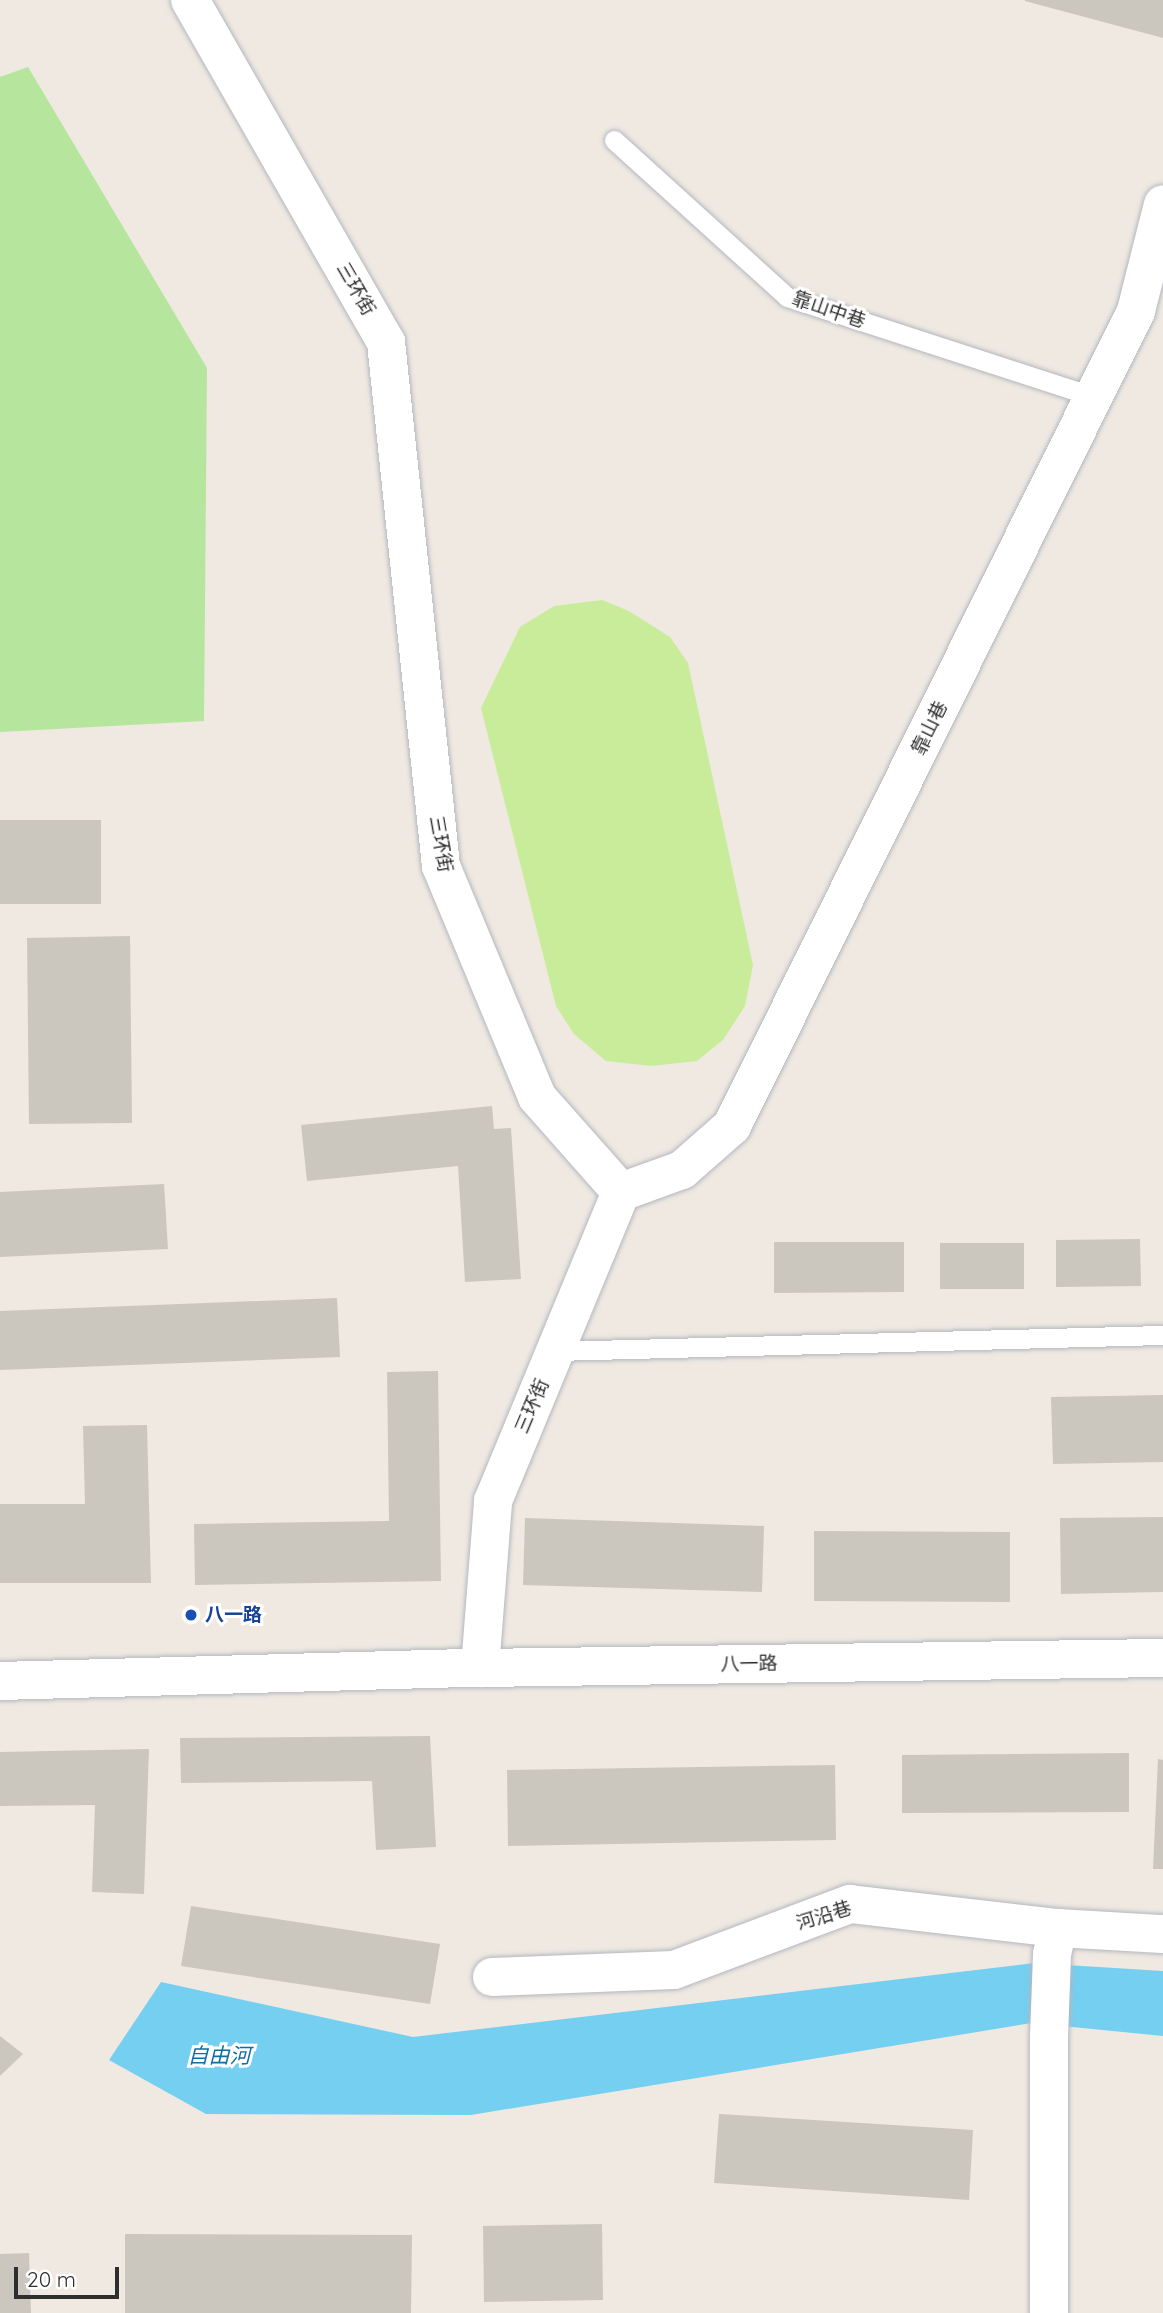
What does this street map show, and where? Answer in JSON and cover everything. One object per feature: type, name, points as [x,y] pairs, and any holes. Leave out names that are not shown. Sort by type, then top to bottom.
[{"type":"street","name":"三环街","points":[[190,0],[386,342],[441,866],[537,1097],[621,1192],[493,1501],[480,1668]]},
{"type":"street","name":"靠山巷","points":[[621,1192],[682,1170],[732,1126],[1136,311],[1163,204]]},
{"type":"street","name":"八一路","points":[[0,1681],[480,1668],[1163,1658]]},
{"type":"street","name":"河沿巷","points":[[492,1977],[674,1970],[850,1904],[1055,1941],[1163,1934]]},
{"type":"street","points":[[1049,2313],[1049,2036],[1055,1941]]},
{"type":"lane","name":"靠山中巷","points":[[614,140],[787,297],[1094,397]]},
{"type":"lane","points":[[555,1351],[1163,1335]]},
{"type":"green space","points":[[28,67],[207,368],[204,721],[0,732],[0,77]]},
{"type":"green space","points":[[602,600],[629,611],[670,637],[688,663],[753,965],[745,1006],[723,1040],[697,1061],[651,1066],[606,1061],[574,1034],[556,1006],[481,708],[520,627],[554,606]]},
{"type":"water","name":"自由河","points":[[1034,1963],[1163,1971],[1163,2036],[1032,2023],[471,2115],[206,2114],[109,2060],[161,1982],[413,2037]]},
{"type":"building","points":[[1025,0],[1163,0],[1163,38],[1025,1]]},
{"type":"building","points":[[0,820],[101,820],[101,904],[0,904]]},
{"type":"building","points":[[130,936],[132,1123],[29,1124],[27,938]]},
{"type":"building","points":[[492,1106],[494,1129],[511,1128],[521,1279],[465,1282],[458,1166],[307,1181],[301,1125]]},
{"type":"building","points":[[164,1184],[168,1249],[0,1257],[0,1192]]},
{"type":"building","points":[[1140,1239],[1141,1286],[1056,1287],[1056,1240]]},
{"type":"building","points":[[774,1242],[904,1242],[904,1292],[774,1293]]},
{"type":"building","points":[[940,1243],[1024,1243],[1024,1289],[940,1289]]},
{"type":"building","points":[[337,1298],[340,1357],[0,1370],[0,1311]]},
{"type":"building","points":[[438,1371],[441,1581],[195,1585],[194,1524],[389,1521],[387,1372]]},
{"type":"building","points":[[1163,1395],[1163,1462],[1053,1464],[1051,1397]]},
{"type":"building","points":[[147,1425],[151,1583],[0,1583],[0,1504],[85,1504],[83,1426]]},
{"type":"building","points":[[1163,1517],[1163,1592],[1061,1594],[1060,1518]]},
{"type":"building","points":[[525,1518],[764,1526],[762,1592],[523,1585]]},
{"type":"building","points":[[814,1531],[1010,1532],[1010,1602],[814,1601]]},
{"type":"building","points":[[430,1736],[436,1847],[376,1850],[372,1781],[181,1783],[180,1738]]},
{"type":"building","points":[[149,1749],[144,1894],[92,1892],[95,1805],[0,1806],[0,1752]]},
{"type":"building","points":[[1129,1753],[1129,1812],[902,1813],[902,1755]]},
{"type":"building","points":[[1158,1759],[1163,1760],[1163,1869],[1153,1869]]},
{"type":"building","points":[[835,1765],[836,1840],[508,1846],[507,1770]]},
{"type":"building","points":[[191,1906],[440,1944],[430,2004],[181,1966]]},
{"type":"building","points":[[0,2036],[23,2054],[0,2076]]},
{"type":"building","points":[[719,2114],[973,2130],[969,2200],[714,2183]]},
{"type":"building","points":[[602,2224],[603,2300],[484,2302],[483,2226]]},
{"type":"building","points":[[125,2234],[412,2235],[411,2313],[125,2313]]},
{"type":"building","points":[[29,2253],[31,2313],[0,2313],[0,2254]]},
{"type":"place","name":"八一路","points":[[191,1615]]}]
